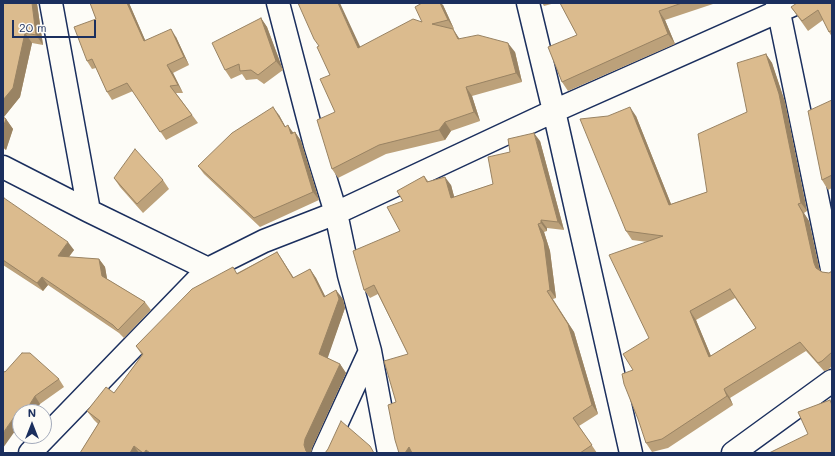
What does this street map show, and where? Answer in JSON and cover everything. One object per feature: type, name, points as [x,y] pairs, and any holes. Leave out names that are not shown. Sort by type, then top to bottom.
[{"type":"street","points":[[52,3],[90,211]]},
{"type":"street","points":[[278,3],[315,145],[336,213],[349,275],[370,351],[389,453]]},
{"type":"street","points":[[528,3],[554,111],[631,453]]},
{"type":"street","points":[[30,453],[208,268],[264,241],[336,213],[784,6],[832,269]]},
{"type":"street","points":[[3,167],[208,268]]},
{"type":"street","points":[[323,453],[370,351]]},
{"type":"street","points":[[734,453],[832,381]]},
{"type":"building","points":[[3,3],[32,3],[36,35],[25,33],[13,88],[3,100]]},
{"type":"building","points":[[90,3],[127,3],[144,41],[171,29],[184,57],[167,65],[178,85],[170,86],[192,115],[160,132],[127,83],[107,92],[92,59],[87,61],[74,27],[96,19]]},
{"type":"building","points":[[298,3],[338,3],[358,48],[413,19],[422,22],[415,7],[422,3],[440,3],[448,20],[432,24],[453,29],[458,39],[478,35],[508,43],[516,73],[466,87],[474,112],[445,122],[439,130],[379,145],[332,169],[317,120],[335,112],[320,79],[330,75],[317,47],[319,46],[314,39]]},
{"type":"building","points":[[560,3],[682,3],[659,11],[668,34],[562,82],[548,47],[577,35]]},
{"type":"building","points":[[797,3],[832,3],[832,30],[829,32],[818,10],[802,21],[791,7]]},
{"type":"building","points":[[261,18],[276,61],[258,75],[251,70],[240,71],[239,64],[225,70],[212,43]]},
{"type":"building","points":[[766,54],[779,94],[801,203],[798,204],[803,213],[814,263],[816,268],[822,272],[829,273],[832,271],[832,352],[818,363],[800,342],[724,389],[727,396],[662,439],[646,443],[624,384],[622,374],[633,370],[623,354],[649,338],[609,255],[663,236],[626,231],[580,119],[608,116],[630,107],[669,205],[707,192],[698,134],[747,112],[737,63]],"holes":[[[730,289],[756,328],[709,357],[690,311]]]},
{"type":"building","points":[[832,100],[832,175],[822,180],[808,111]]},
{"type":"building","points":[[273,107],[285,127],[288,125],[291,134],[295,132],[313,192],[254,218],[198,166],[232,133]]},
{"type":"building","points":[[3,117],[6,119],[3,128]]},
{"type":"building","points":[[534,133],[558,222],[541,220],[541,223],[538,224],[544,242],[550,290],[547,291],[568,324],[592,405],[573,418],[592,445],[580,453],[412,453],[409,447],[405,453],[399,453],[388,405],[396,402],[384,361],[408,354],[374,285],[364,290],[353,251],[400,231],[387,207],[403,201],[397,191],[424,176],[427,182],[445,177],[451,198],[493,184],[488,157],[510,152],[508,139]]},
{"type":"building","points":[[135,149],[163,180],[137,204],[114,178]]},
{"type":"building","points":[[4,198],[68,242],[58,256],[99,259],[102,276],[145,302],[118,330],[113,325],[42,277],[37,283],[3,260]]},
{"type":"building","points":[[277,252],[293,278],[310,269],[324,297],[336,290],[339,299],[319,354],[340,364],[305,439],[304,445],[306,451],[309,453],[150,453],[146,450],[143,453],[134,446],[130,453],[80,453],[100,421],[87,411],[106,387],[114,393],[143,354],[136,346],[192,289],[233,267],[237,274]]},
{"type":"building","points":[[22,353],[30,353],[59,379],[35,396],[30,404],[12,404],[12,420],[3,433],[3,371],[5,372]]},
{"type":"building","points":[[830,400],[832,405],[832,453],[769,453],[808,434],[798,412]]},
{"type":"building","points":[[341,421],[370,446],[374,453],[325,453]]}]
